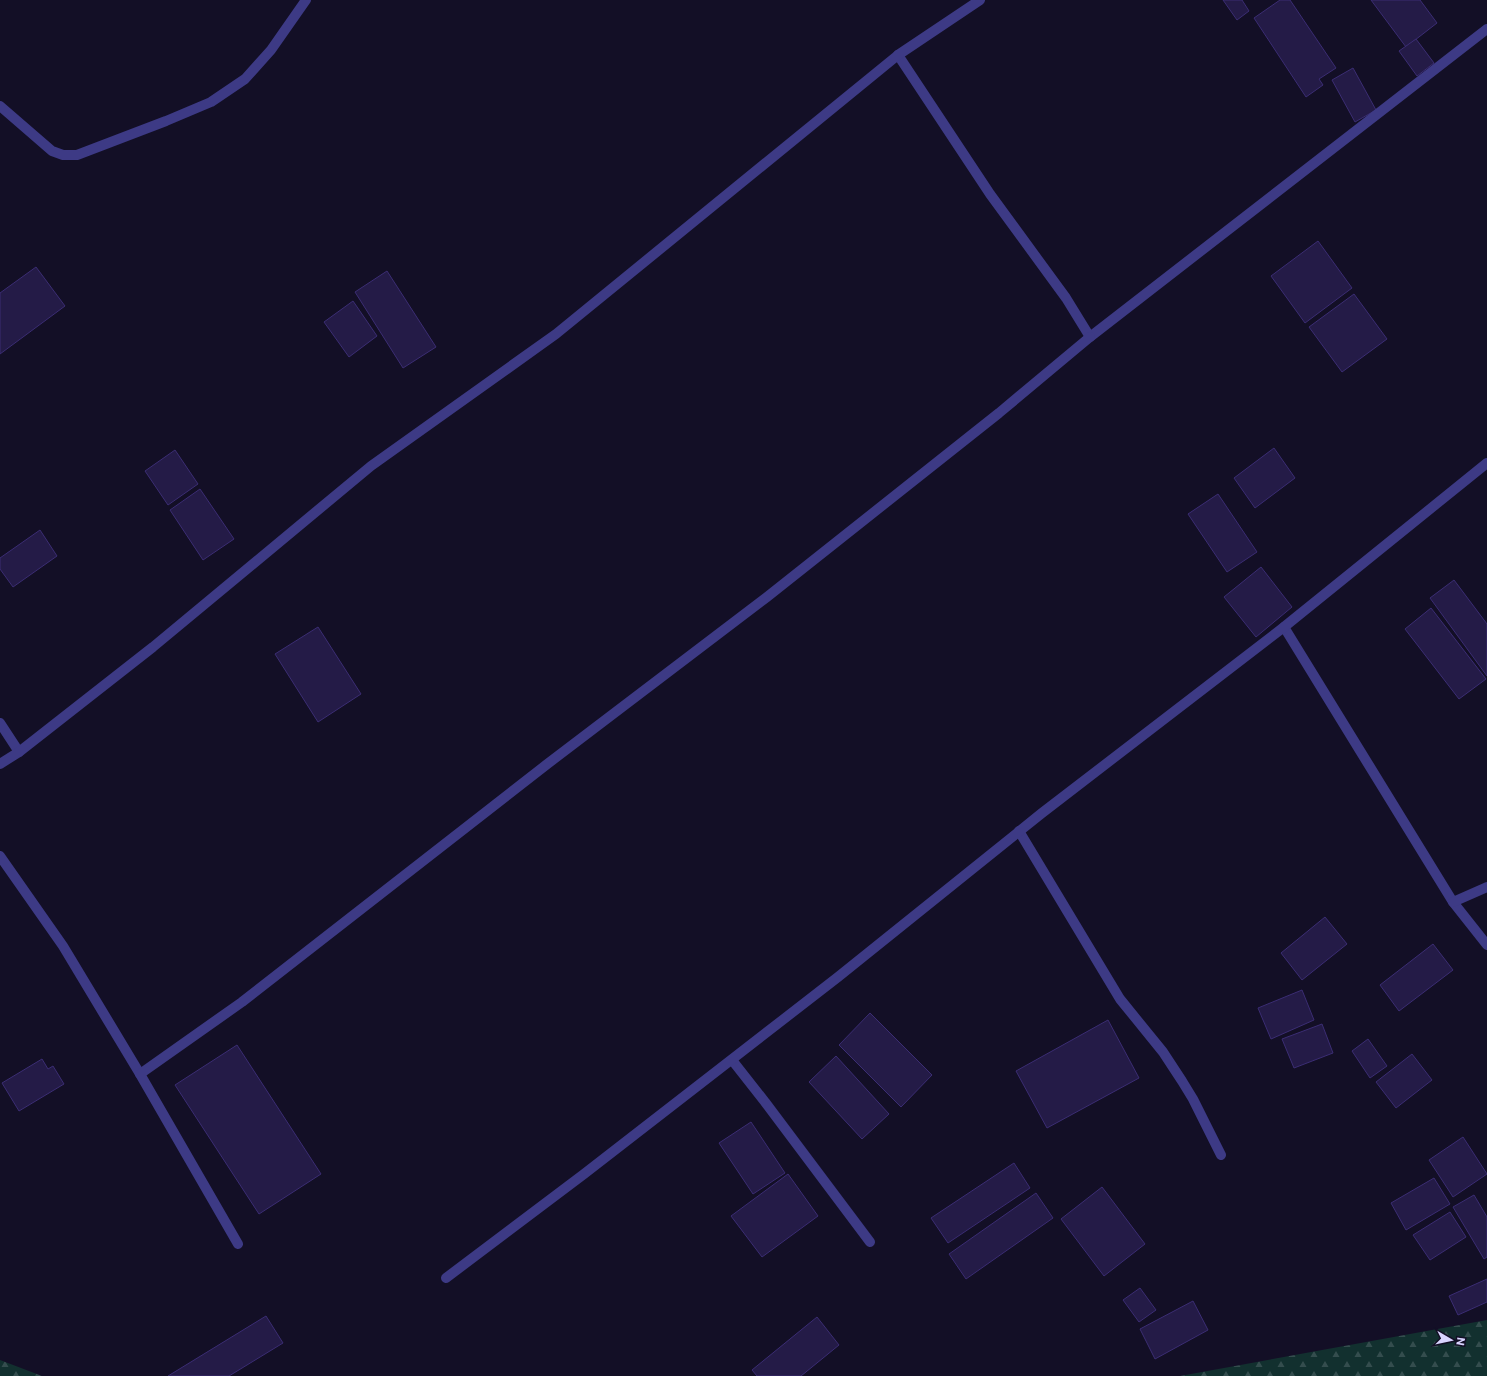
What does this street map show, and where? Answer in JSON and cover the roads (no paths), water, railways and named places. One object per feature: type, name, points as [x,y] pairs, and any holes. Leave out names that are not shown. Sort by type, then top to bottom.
[{"type":"street","points":[[0,106],[52,151],[62,155],[77,156],[211,102],[245,79],[271,50],[306,0]]},
{"type":"street","points":[[0,764],[19,752],[153,647],[371,466],[556,334],[898,55],[980,0]]},
{"type":"street","points":[[140,1074],[242,1002],[546,765],[767,597],[999,413],[1090,337],[1487,29]]},
{"type":"street","points":[[898,55],[990,194],[1066,298],[1090,337]]},
{"type":"street","points":[[446,1278],[732,1060],[838,977],[1019,831],[1284,627],[1487,463]]},
{"type":"street","points":[[1284,627],[1453,902],[1487,945]]},
{"type":"street","points":[[0,724],[19,752]]},
{"type":"street","points":[[1019,831],[1120,999],[1163,1052],[1182,1081],[1193,1099],[1221,1155]]},
{"type":"street","points":[[0,856],[63,946],[140,1074],[238,1244]]},
{"type":"street","points":[[1453,902],[1487,887]]},
{"type":"street","points":[[732,1060],[870,1242]]}]
